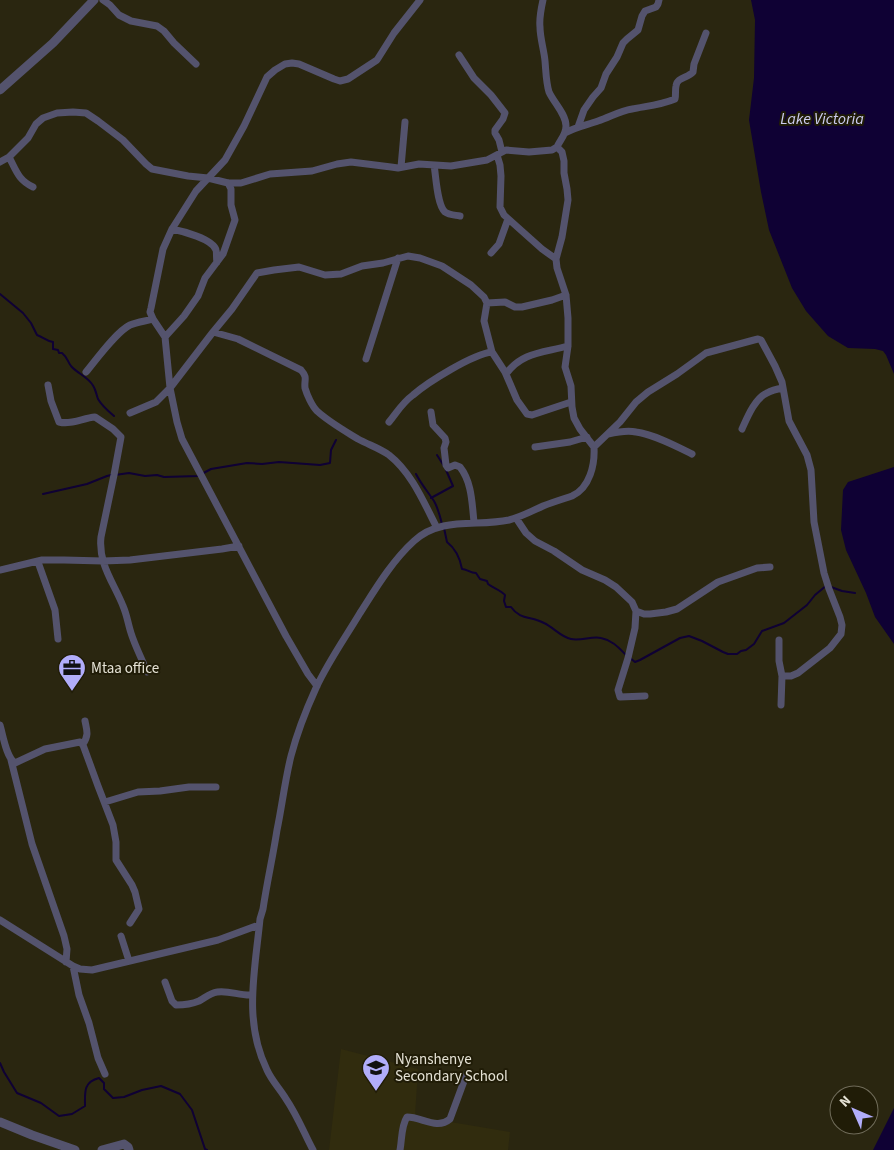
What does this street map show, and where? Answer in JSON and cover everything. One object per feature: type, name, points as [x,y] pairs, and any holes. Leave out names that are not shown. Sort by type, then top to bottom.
[{"type":"street","points":[[0,90],[53,43],[94,0]]},
{"type":"street","points":[[103,0],[119,15],[131,21],[157,26],[196,64]]},
{"type":"street","points":[[317,686],[286,636],[182,439],[170,388],[165,338],[150,312],[163,250],[172,229],[196,191],[225,160],[267,78],[272,72],[285,64],[292,63],[300,64],[340,81],[348,79],[377,60],[394,33],[420,0]]},
{"type":"street","points":[[0,162],[9,157],[28,138],[36,124],[43,118],[57,112],[86,113],[98,120],[123,140],[152,168],[228,183],[241,183],[270,174],[312,171],[351,162],[391,167],[418,164],[451,166],[480,162],[510,150],[529,152],[552,150],[557,147],[565,133],[566,126],[548,86],[540,27],[543,0]]},
{"type":"street","points":[[578,127],[584,110],[602,88],[606,74],[623,43],[638,30],[645,11],[656,7],[659,0]]},
{"type":"street","points":[[565,133],[573,128],[632,108],[646,107],[675,99],[676,85],[681,79],[693,72],[694,64],[706,33]]},
{"type":"street","points":[[459,55],[474,78],[505,113],[495,130],[499,140],[500,207],[508,219],[556,259]]},
{"type":"street","points":[[401,167],[405,122]]},
{"type":"street","points":[[313,1150],[298,1118],[267,1072],[256,1041],[252,995],[259,926],[291,757],[317,686],[331,660],[379,583],[414,540],[437,528],[462,523],[496,522],[516,518],[578,492],[588,482],[594,447],[577,425],[574,418],[571,386],[566,367],[568,318],[566,294],[557,268],[556,259],[568,200],[564,161],[562,152],[557,147]]},
{"type":"street","points":[[9,157],[21,179],[25,184],[33,187]]},
{"type":"street","points":[[434,166],[441,206],[446,212],[460,216]]},
{"type":"street","points":[[165,338],[198,296],[205,278],[223,254],[235,223],[231,204],[232,189],[228,183]]},
{"type":"street","points":[[491,253],[499,244],[508,219]]},
{"type":"street","points":[[172,229],[202,238],[215,247],[217,262]]},
{"type":"street","points":[[130,413],[156,402],[170,388],[212,332],[232,309],[257,273],[299,267],[325,275],[341,274],[362,266],[383,263],[408,256],[442,266],[484,297],[487,303],[484,321],[492,352],[506,374],[517,400],[527,414],[532,415],[572,402]]},
{"type":"street","points":[[366,360],[398,258]]},
{"type":"street","points":[[487,303],[505,302],[515,307],[522,307],[552,300],[566,294]]},
{"type":"street","points":[[86,372],[124,328],[135,323],[153,319]]},
{"type":"street","points":[[212,332],[238,339],[301,370],[306,379],[305,388],[316,410],[340,428],[389,455],[399,464],[437,528]]},
{"type":"street","points":[[594,447],[636,402],[706,353],[758,339],[761,340],[782,382],[789,421],[807,455],[811,470],[815,529],[824,573],[842,626],[841,634],[830,648],[798,673],[791,676],[782,676]]},
{"type":"street","points":[[506,374],[516,363],[525,357],[568,346]]},
{"type":"street","points":[[389,422],[405,402],[421,389],[473,358],[487,352],[492,352]]},
{"type":"street","points":[[48,384],[51,401],[59,422],[72,422],[95,417],[121,437],[100,547],[103,561],[123,605],[130,632],[147,672]]},
{"type":"street","points":[[742,429],[748,415],[762,396],[772,390],[783,388]]},
{"type":"street","points":[[431,412],[435,428],[445,438],[446,465],[448,468],[457,465],[466,476],[474,522]]},
{"type":"street","points":[[607,434],[638,432],[692,454]]},
{"type":"street","points":[[535,448],[587,437]]},
{"type":"street","points":[[516,518],[526,533],[535,541],[582,570],[605,580],[616,587],[632,602],[636,611],[635,628],[618,690],[620,697],[624,698],[645,696]]},
{"type":"street","points":[[0,570],[42,560],[130,560],[239,546]]},
{"type":"street","points":[[38,562],[55,610],[58,639]]},
{"type":"street","points":[[636,611],[650,614],[677,609],[718,582],[757,568],[770,567]]},
{"type":"street","points":[[779,640],[779,661],[782,676],[781,705]]},
{"type":"street","points":[[83,744],[87,738],[85,721]]},
{"type":"street","points":[[0,725],[24,808],[32,844],[64,936],[69,964],[98,1058],[105,1074]]},
{"type":"street","points":[[11,760],[17,763],[45,749],[80,742],[83,744]]},
{"type":"street","points":[[83,744],[113,825],[116,842],[116,860],[132,885],[138,902],[138,911],[130,923]]},
{"type":"street","points":[[105,802],[138,792],[190,787],[216,787]]},
{"type":"street","points":[[0,920],[69,964],[80,969],[92,970],[218,940],[259,926]]},
{"type":"street","points":[[121,936],[129,961]]},
{"type":"street","points":[[165,982],[172,1001],[176,1005],[194,1003],[212,993],[220,991],[252,995]]},
{"type":"street","points":[[400,1150],[407,1117],[437,1124],[444,1124],[450,1119],[467,1073]]},
{"type":"street","points":[[0,1122],[75,1150]]},
{"type":"street","points":[[102,1150],[123,1144],[127,1145],[130,1150]]},
{"type":"shaded area","name":"Nyanshenye Secondary School","points":[[341,1049],[418,1069],[415,1116],[510,1132],[508,1150],[329,1150]]},
{"type":"water","name":"Lake Victoria","points":[[751,0],[894,0],[894,374],[883,351],[848,348],[828,336],[806,311],[792,288],[769,230],[749,120],[754,78],[755,20]]},
{"type":"water","points":[[894,467],[894,644],[875,617],[846,550],[841,530],[843,490],[848,482]]},
{"type":"water","points":[[894,1108],[894,1150],[873,1150]]},
{"type":"waterway","points":[[0,294],[23,313],[37,335],[53,342],[53,349],[62,353],[73,368],[90,381],[100,402],[114,416]]},
{"type":"waterway","points":[[115,475],[129,473],[164,477],[198,476],[211,469],[247,463],[279,462],[320,465],[330,463],[331,450],[336,440]]},
{"type":"waterway","points":[[437,455],[444,466]]},
{"type":"waterway","points":[[431,498],[453,486],[446,470]]},
{"type":"waterway","points":[[416,474],[435,504],[442,524]]},
{"type":"waterway","points":[[43,494],[87,484],[111,475]]},
{"type":"waterway","points":[[444,528],[447,542],[457,554],[462,569],[476,573],[480,579],[487,581],[488,584],[503,593],[505,595],[506,607],[511,607],[522,616],[544,623],[567,638],[605,639],[626,655]]},
{"type":"waterway","points":[[630,658],[635,662],[680,638],[689,636],[728,654],[737,654],[754,644],[762,631],[784,623],[807,605],[827,585]]},
{"type":"waterway","points":[[831,587],[855,593]]},
{"type":"waterway","points":[[0,1063],[17,1093],[41,1103],[59,1116],[72,1114],[85,1106],[86,1089],[90,1082],[99,1078],[104,1083],[104,1089],[113,1098],[124,1097],[142,1090],[161,1086],[180,1094],[192,1110],[205,1149],[207,1150]]},
{"type":"place","name":"Mtaa office","points":[[72,692]]},
{"type":"place","name":"Nyanshenye Secondary School","points":[[376,1092]]}]
